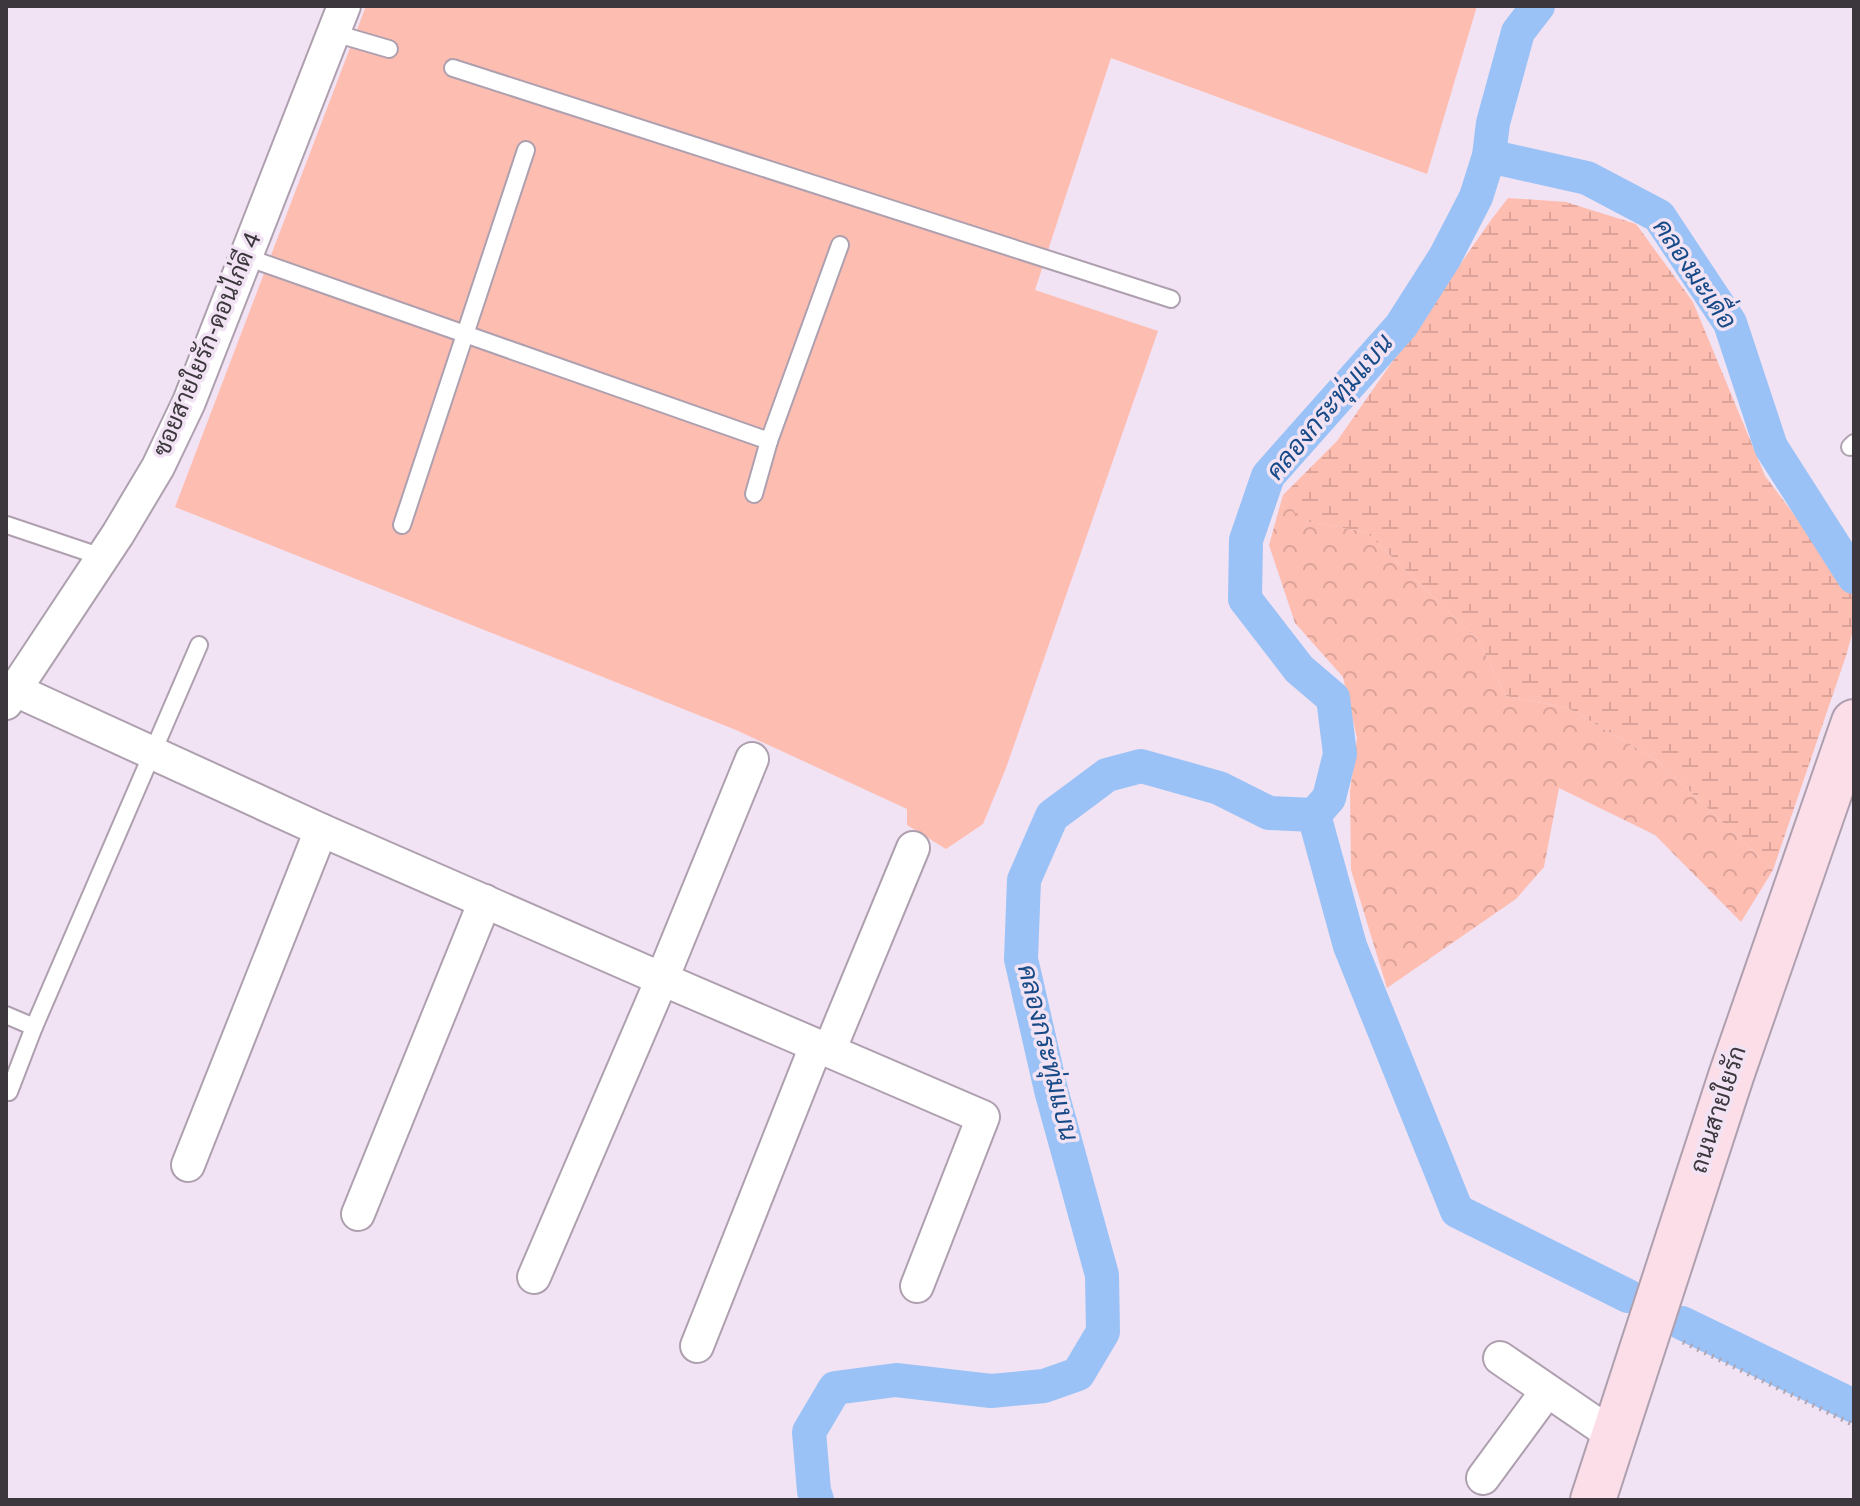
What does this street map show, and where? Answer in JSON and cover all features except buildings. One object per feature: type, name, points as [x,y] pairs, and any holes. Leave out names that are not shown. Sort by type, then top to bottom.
[{"type":"street","name":"ซอยสายใยรัก-ดอนไก่ดี 4","points":[[10,696],[158,467],[183,415],[339,19]]},
{"type":"street","points":[[10,696],[152,753],[321,830],[983,1117],[917,1286]]},
{"type":"street","name":"ถนนสายใยรัก","points":[[1593,1500],[1731,1076],[1854,722]]},
{"type":"street","points":[[534,1277],[752,759]]},
{"type":"street","points":[[188,1165],[321,830]]},
{"type":"street","points":[[697,1346],[823,1048],[913,848]]},
{"type":"street","points":[[358,1214],[485,901]]},
{"type":"street","points":[[1500,1358],[1614,1436]]},
{"type":"street","points":[[1483,1478],[1547,1391]]},
{"type":"lane","points":[[339,19],[389,49]]},
{"type":"lane","points":[[453,68],[1171,299]]},
{"type":"lane","points":[[402,525],[526,150]]},
{"type":"lane","points":[[754,494],[769,441],[840,245]]},
{"type":"lane","points":[[246,257],[769,441]]},
{"type":"lane","points":[[7,525],[102,557]]},
{"type":"lane","points":[[9,1092],[34,1027],[199,645]]},
{"type":"lane","points":[[6,1015],[34,1027]]},
{"type":"path","points":[[1650,1326],[1854,1425]]},
{"type":"green space","points":[[366,6],[1477,6],[1427,174],[1111,58],[1035,290],[1158,331],[1006,768],[983,824],[946,849],[907,825],[907,809],[736,730],[175,507]]},
{"type":"green space","points":[[1508,198],[1566,202],[1636,224],[1693,302],[1765,476],[1854,594],[1854,627],[1846,656],[1773,870],[1657,760],[1568,708],[1506,696],[1479,641],[1366,532],[1300,520],[1283,495],[1337,441]]},
{"type":"green space","points":[[1283,495],[1301,520],[1366,532],[1479,641],[1506,696],[1568,708],[1657,760],[1773,870],[1741,922],[1655,835],[1559,788],[1544,867],[1516,899],[1387,988],[1351,870],[1350,791],[1357,738],[1343,677],[1295,623],[1269,545]]},
{"type":"waterway","name":"คลองกระทุ่มแบน","points":[[817,1500],[809,1432],[835,1388],[896,1380],[991,1391],[1044,1386],[1078,1374],[1103,1332],[1102,1275],[1051,1090],[1021,959],[1024,880],[1052,816],[1107,775],[1141,766],[1219,788],[1269,813],[1314,815],[1329,798],[1340,754],[1333,698],[1299,669],[1245,599],[1246,540],[1268,476],[1401,326],[1445,257],[1476,197],[1489,156],[1493,123],[1518,32],[1538,6]]},
{"type":"waterway","name":"คลองมะเดื่อ","points":[[1489,156],[1587,178],[1659,216],[1730,323],[1771,447],[1854,577]]},
{"type":"waterway","points":[[1314,815],[1350,946],[1457,1211],[1628,1296]]},
{"type":"waterway","points":[[1682,1323],[1854,1406]]}]
